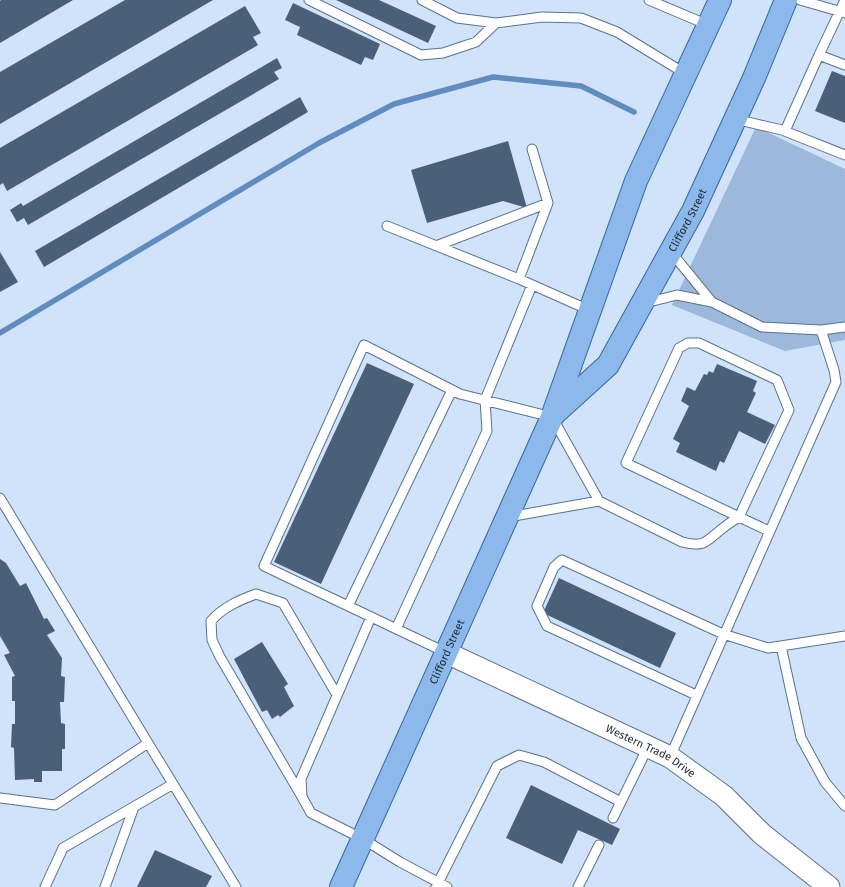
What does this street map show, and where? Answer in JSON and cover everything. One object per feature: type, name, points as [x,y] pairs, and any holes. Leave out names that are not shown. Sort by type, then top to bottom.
[{"type":"main road","name":"Clifford Street","points":[[341,887],[552,417],[636,180],[720,0]]},
{"type":"main road","name":"Clifford Street","points":[[552,417],[608,365],[694,211],[786,0]]},
{"type":"street","name":"Western Trade Drive","points":[[447,653],[670,757],[724,796],[762,834],[829,887]]},
{"type":"lane","points":[[309,0],[421,55],[444,54],[476,42],[496,23]]},
{"type":"lane","points":[[422,0],[457,18],[496,23],[542,17],[581,18],[617,32],[686,74]]},
{"type":"lane","points":[[649,0],[671,4],[708,25]]},
{"type":"lane","points":[[800,0],[842,12]]},
{"type":"lane","points":[[785,131],[819,55],[842,12],[845,0]]},
{"type":"lane","points":[[819,55],[845,66]]},
{"type":"lane","points":[[735,119],[785,131],[845,155]]},
{"type":"lane","points":[[519,279],[548,203],[532,149]]},
{"type":"lane","points":[[436,246],[548,203]]},
{"type":"lane","points":[[387,226],[519,279],[589,310]]},
{"type":"lane","points":[[671,252],[712,302]]},
{"type":"lane","points":[[396,629],[487,431],[485,400],[532,285]]},
{"type":"lane","points":[[642,304],[677,296],[712,302],[762,327],[821,330],[845,327]]},
{"type":"lane","points":[[670,757],[723,634],[836,382],[834,370],[821,330]]},
{"type":"lane","points":[[447,653],[264,566],[364,345],[460,394],[552,417],[599,502],[682,542],[695,546],[711,540],[722,528],[739,517],[789,410],[777,380],[698,343],[688,343],[679,348],[626,463],[739,517],[769,531]]},
{"type":"lane","points":[[348,606],[452,390]]},
{"type":"lane","points":[[0,498],[236,887]]},
{"type":"lane","points":[[507,518],[599,502]]},
{"type":"lane","points":[[696,695],[547,626],[537,606],[554,567],[562,560],[723,634],[768,648],[845,636]]},
{"type":"lane","points":[[337,696],[283,603],[256,594],[224,609],[211,621],[212,640],[220,657],[311,813],[363,839],[437,885],[447,887]]},
{"type":"lane","points":[[302,797],[301,779],[371,617]]},
{"type":"lane","points":[[781,646],[802,738],[825,782],[845,806]]},
{"type":"lane","points":[[0,798],[55,804],[148,743]]},
{"type":"lane","points":[[613,818],[648,747]]},
{"type":"lane","points":[[437,885],[497,766],[518,755],[544,762],[621,802]]},
{"type":"lane","points":[[45,887],[63,848],[173,784]]},
{"type":"lane","points":[[105,887],[134,807]]},
{"type":"lane","points":[[578,887],[599,845]]},
{"type":"shaded area","points":[[756,127],[845,169],[845,340],[785,351],[672,305]]},
{"type":"building","points":[[1,0],[73,0],[0,43]]},
{"type":"building","points":[[125,0],[213,0],[0,124],[0,72]]},
{"type":"building","points":[[336,0],[379,0],[436,26],[428,43]]},
{"type":"building","points":[[293,3],[380,44],[373,60],[365,57],[361,65],[297,35],[300,27],[285,20]]},
{"type":"building","points":[[245,6],[261,33],[253,37],[258,45],[7,191],[3,183],[0,185],[0,148]]},
{"type":"building","points":[[277,58],[282,68],[274,72],[279,79],[28,225],[24,218],[17,222],[10,210],[21,203],[23,206]]},
{"type":"building","points":[[832,71],[845,76],[845,123],[815,111]]},
{"type":"building","points":[[300,97],[308,112],[44,267],[35,251]]},
{"type":"building","points":[[508,141],[527,208],[503,201],[427,223],[411,170]]},
{"type":"building","points":[[0,252],[18,282],[0,292]]},
{"type":"building","points":[[367,363],[414,384],[321,584],[274,562]]},
{"type":"building","points":[[717,364],[757,381],[753,391],[756,393],[747,412],[775,425],[765,444],[739,431],[724,463],[720,461],[716,471],[676,452],[680,443],[673,439],[689,406],[681,401],[687,387],[695,391],[704,374],[707,375],[709,371],[713,373]]},
{"type":"building","points":[[0,559],[6,563],[20,586],[26,583],[44,619],[47,618],[55,631],[47,635],[62,658],[61,676],[65,677],[64,702],[60,702],[61,723],[65,724],[65,749],[62,749],[62,771],[42,771],[42,782],[34,782],[34,779],[15,780],[14,748],[11,747],[12,724],[15,724],[15,701],[12,701],[12,677],[15,676],[4,655],[10,653],[0,636]]},
{"type":"building","points":[[559,578],[676,633],[660,668],[543,613]]},
{"type":"building","points":[[262,642],[288,684],[284,687],[294,706],[280,717],[278,715],[272,719],[267,710],[262,712],[234,659]]},
{"type":"building","points":[[531,785],[620,829],[612,845],[578,830],[562,864],[506,838]]},
{"type":"building","points":[[155,850],[212,876],[206,887],[137,887]]},
{"type":"waterway","points":[[0,333],[319,143],[394,104],[493,77],[581,86],[634,112]]}]
